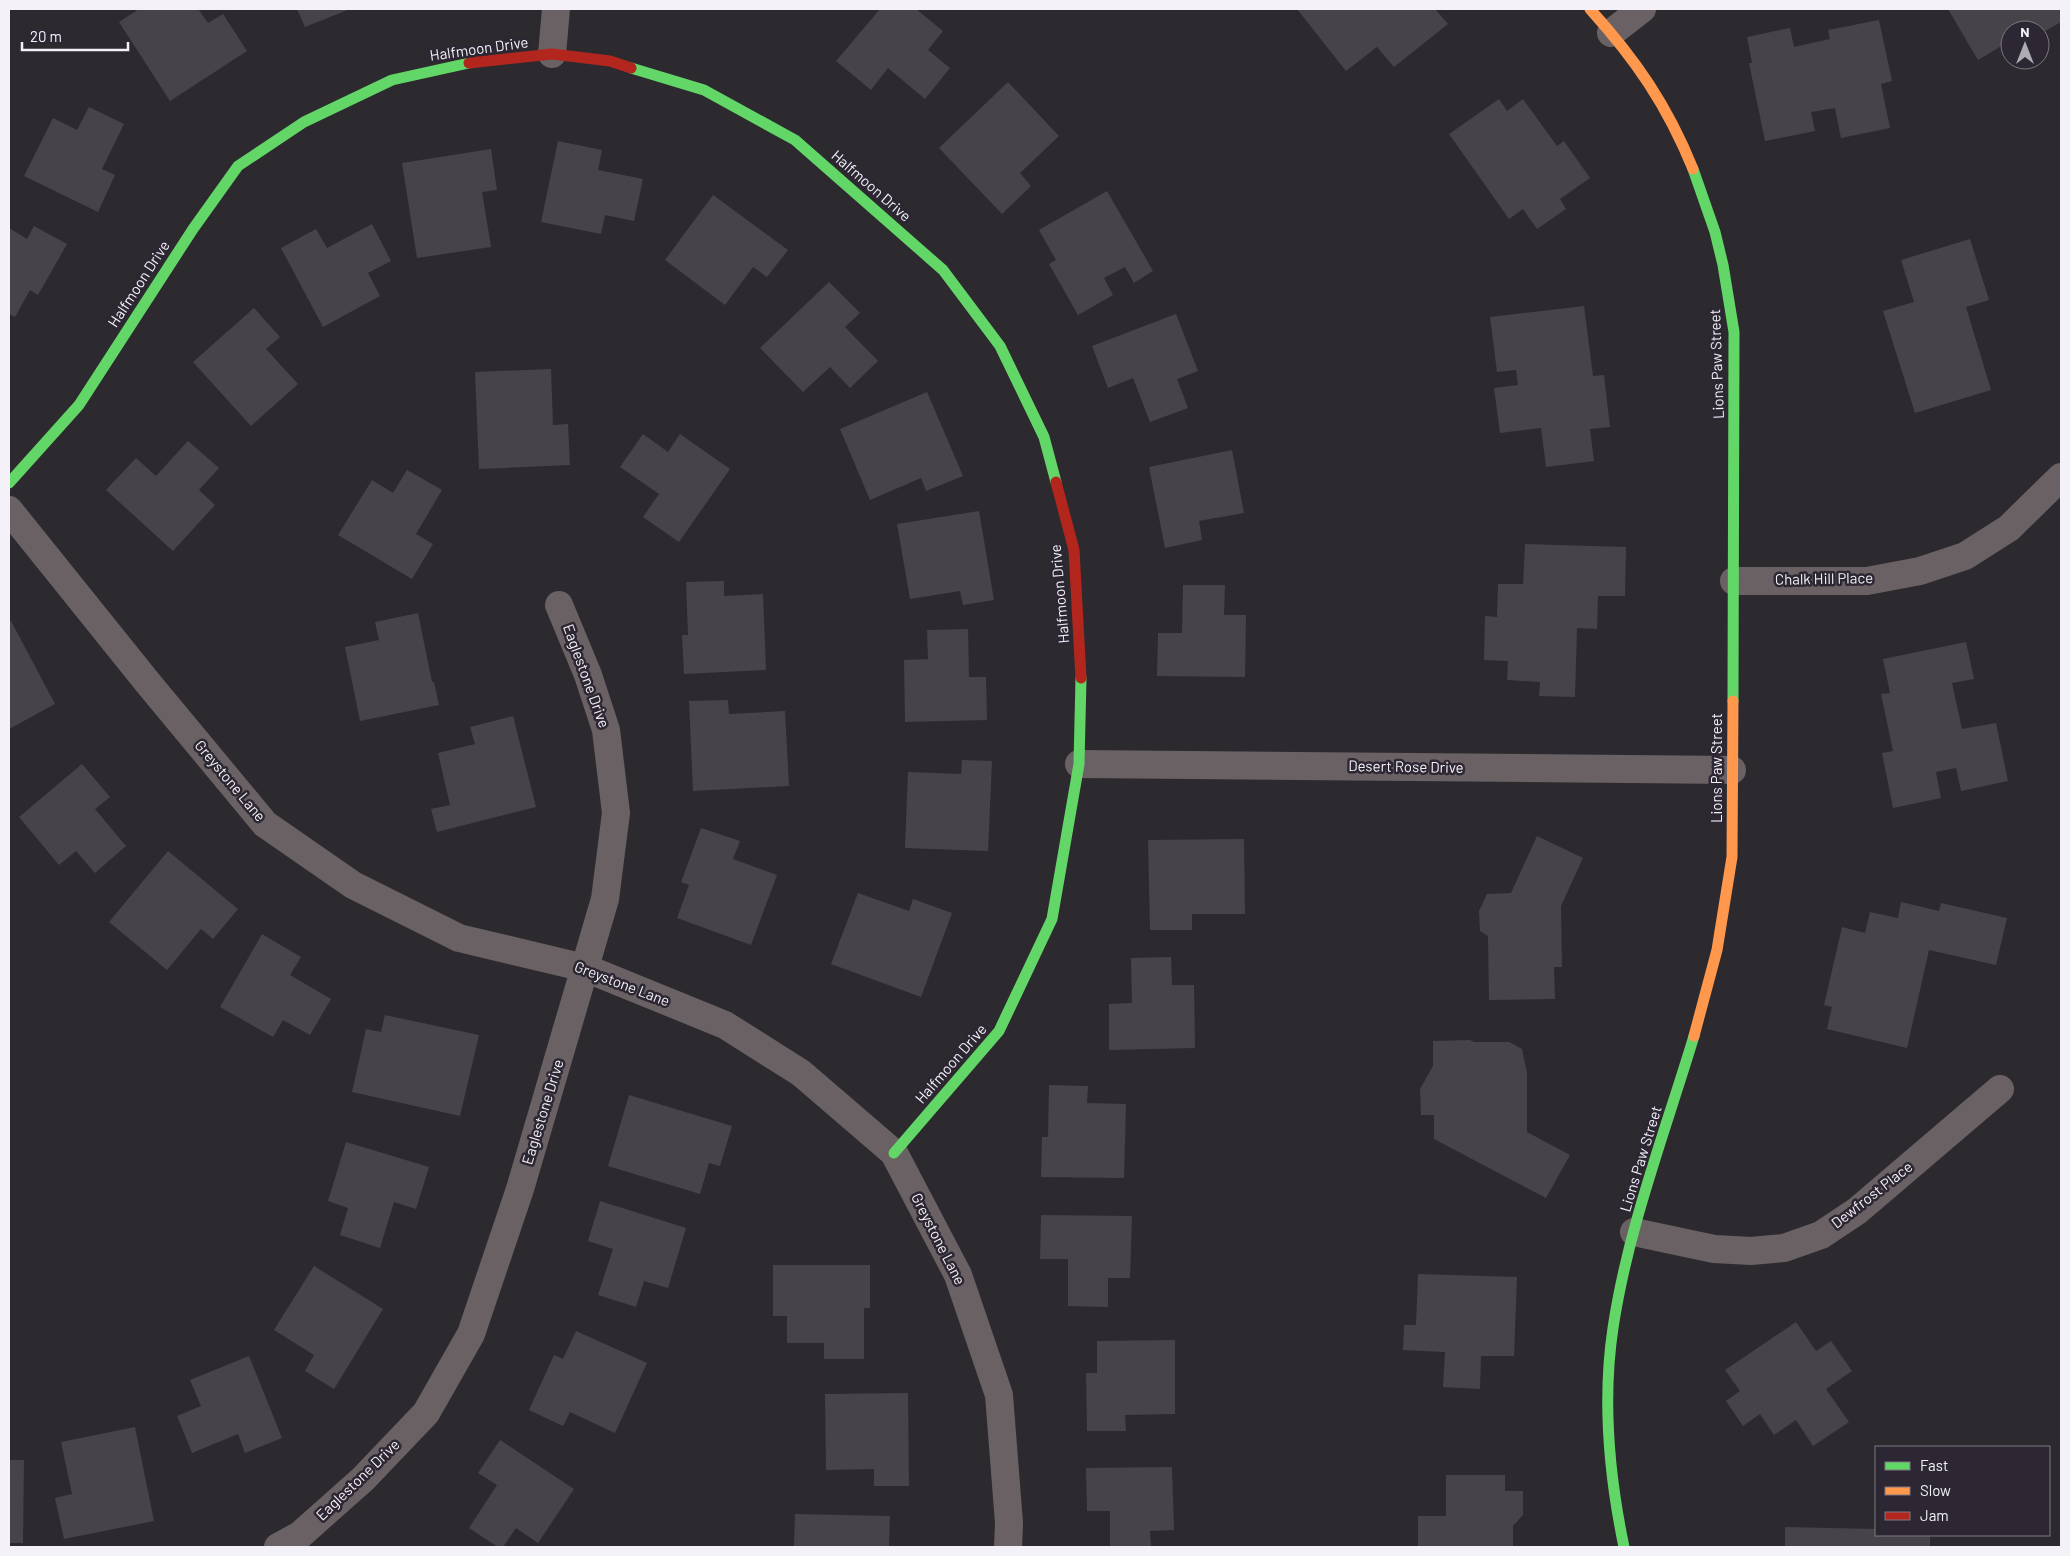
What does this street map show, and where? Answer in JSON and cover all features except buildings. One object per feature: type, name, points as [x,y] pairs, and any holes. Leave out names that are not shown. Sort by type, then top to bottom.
[{"type":"street","points":[[552,54],[556,9]]},
{"type":"street","name":"Lions Paw Street","points":[[1590,9],[1650,82],[1694,170],[1711,222],[1725,277],[1733,325],[1732,857],[1711,979],[1634,1232],[1618,1300],[1610,1352],[1609,1410],[1611,1464],[1617,1517],[1624,1547]]},
{"type":"street","points":[[1611,33],[1642,9]]},
{"type":"street","name":"Halfmoon Drive","points":[[9,483],[79,405],[192,228],[238,166],[304,122],[392,80],[474,62],[552,54],[610,61],[704,90],[795,140],[944,270],[1000,346],[1044,437],[1074,550],[1081,662],[1079,764],[1052,919],[1000,1031],[894,1153]]},
{"type":"street","name":"Chalk Hill Place","points":[[1734,581],[1867,581],[1920,571],[1964,556],[2009,528],[2061,477]]},
{"type":"street","name":"Greystone Lane","points":[[9,510],[148,683],[266,824],[353,884],[459,938],[585,968],[725,1025],[801,1074],[894,1153],[958,1275],[999,1395],[1009,1524],[1008,1547]]},
{"type":"street","name":"Eaglestone Drive","points":[[278,1547],[300,1535],[363,1479],[426,1413],[471,1334],[520,1189],[605,899],[616,813],[606,730],[588,675],[559,605]]},
{"type":"street","name":"Desert Rose Drive","points":[[1079,764],[1732,770]]},
{"type":"street","name":"Dewfrost Place","points":[[1634,1232],[1714,1249],[1751,1251],[1784,1248],[1820,1235],[1858,1211],[2000,1089]]},
{"type":"traffic: fast","points":[[9,483],[79,405],[193,229],[238,166],[304,122],[392,80],[469,63]]},
{"type":"traffic: fast","points":[[631,68],[704,90],[795,140],[943,270],[1000,346],[1044,437],[1056,482]]},
{"type":"traffic: fast","points":[[1693,169],[1715,232],[1723,265],[1734,332],[1733,701]]},
{"type":"traffic: fast","points":[[894,1153],[999,1031],[1052,919],[1079,764],[1081,678]]},
{"type":"traffic: fast","points":[[1624,1547],[1614,1493],[1609,1438],[1608,1383],[1613,1328],[1628,1254],[1648,1180],[1694,1036]]},
{"type":"traffic: slow","points":[[1590,9],[1622,47],[1649,84],[1672,124],[1693,169]]},
{"type":"traffic: slow","points":[[1694,1036],[1717,950],[1732,857],[1733,701]]},
{"type":"traffic: jam","points":[[469,63],[552,54],[610,61],[631,68]]},
{"type":"traffic: jam","points":[[1056,482],[1074,550],[1081,678]]}]
